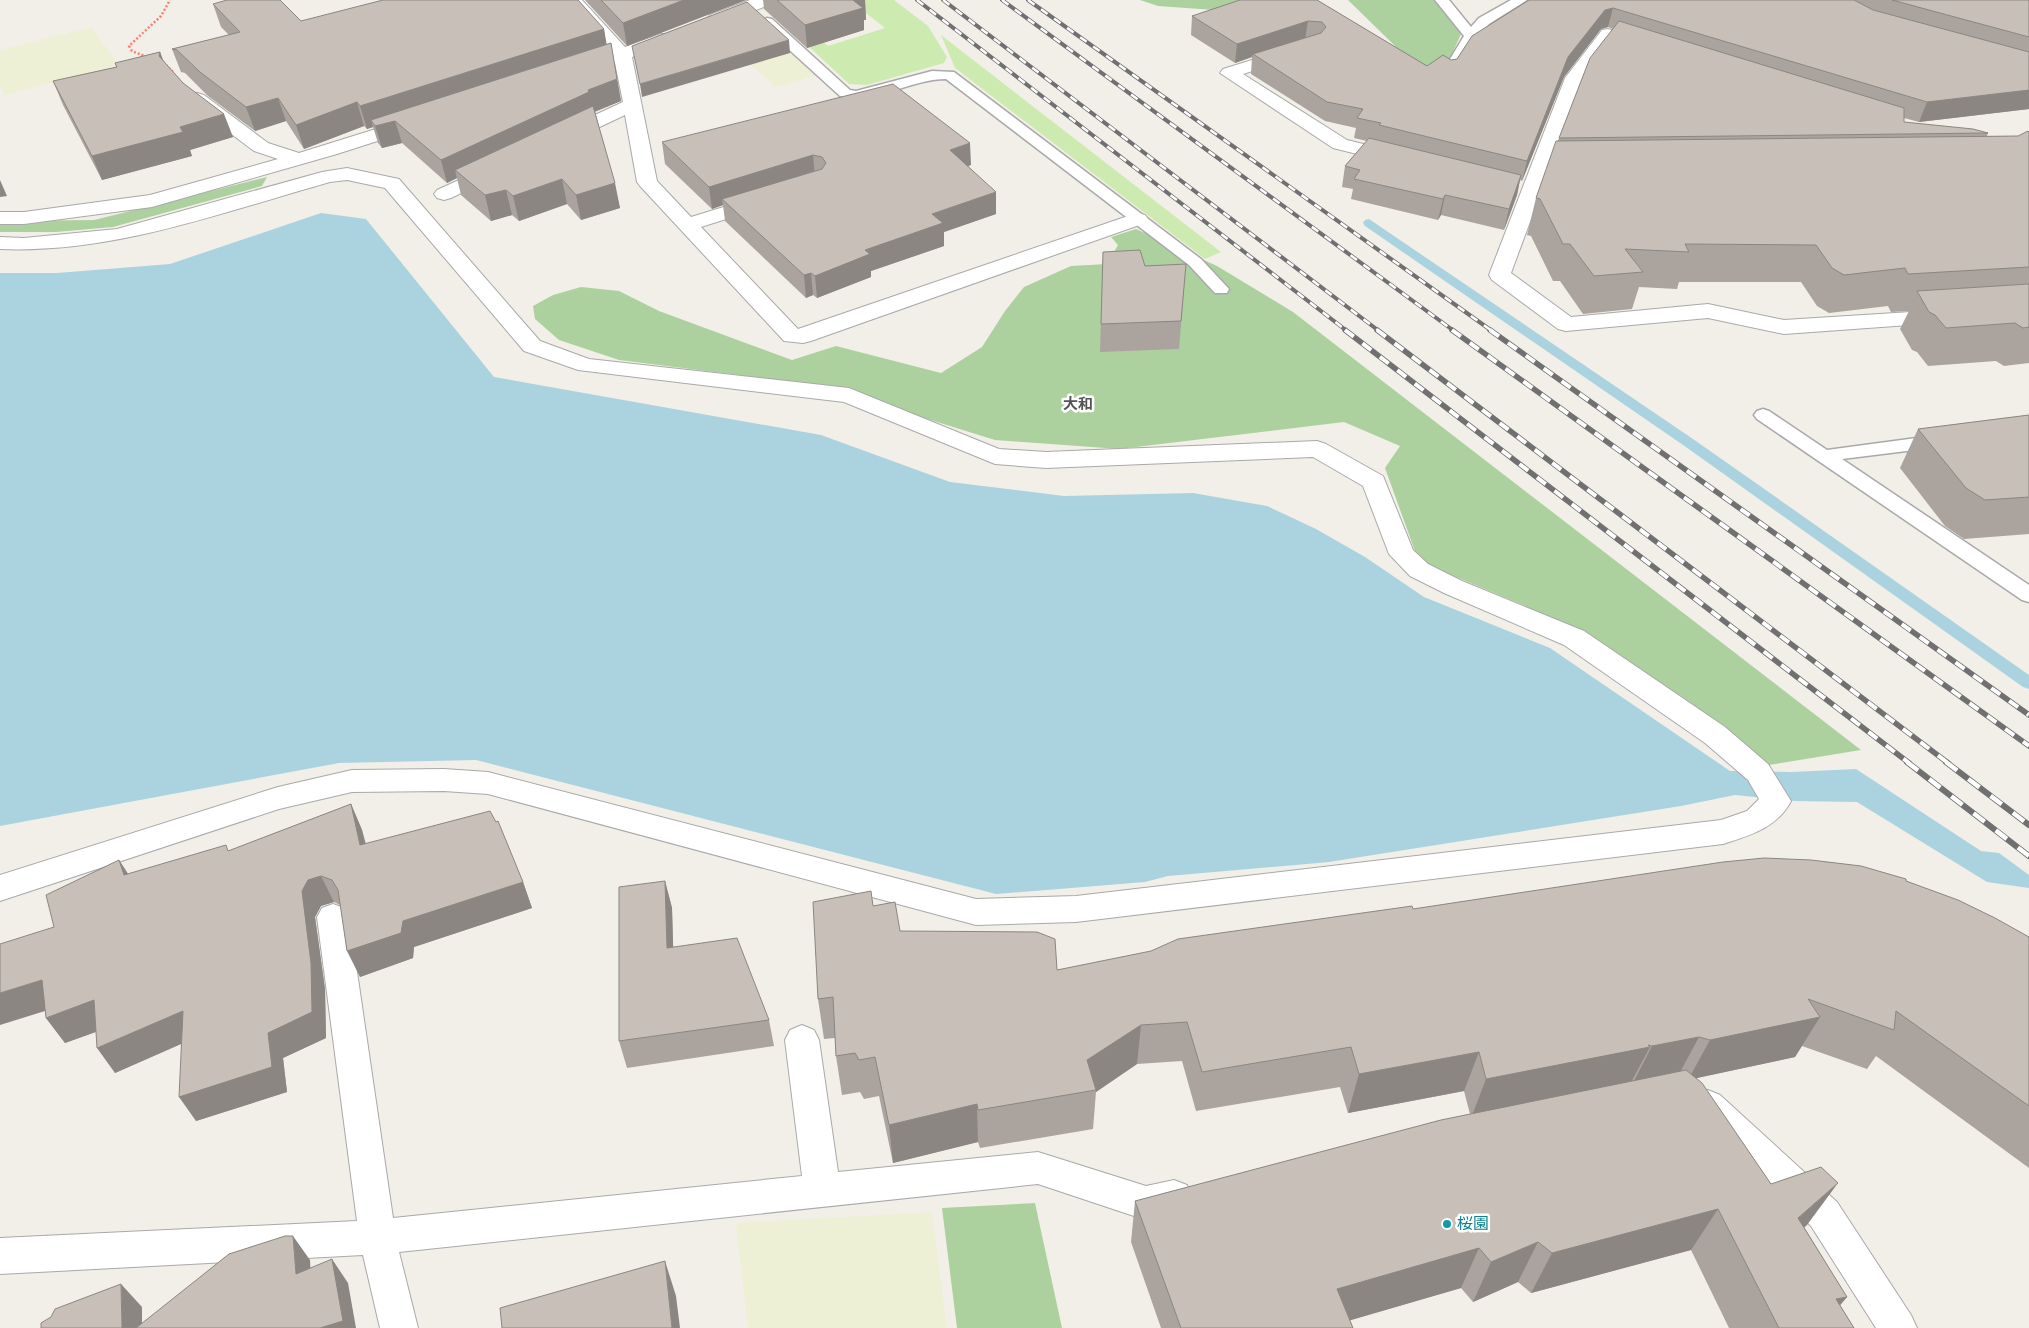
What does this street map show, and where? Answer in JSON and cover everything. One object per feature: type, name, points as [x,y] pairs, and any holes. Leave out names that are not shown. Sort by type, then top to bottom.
[{"type":"street","points":[[573,0],[622,55],[647,182],[792,336],[803,336],[1138,219]]},
{"type":"street","points":[[705,24],[758,3]]},
{"type":"street","points":[[556,77],[686,31]]},
{"type":"street","points":[[1665,52],[1608,34],[1574,78],[1538,169],[1521,188],[1500,275],[1566,324],[1708,311],[1784,327],[1960,316]]},
{"type":"street","points":[[1303,49],[1229,73],[1334,149],[1416,163]]},
{"type":"street","points":[[178,78],[200,101],[261,147],[298,159]]},
{"type":"street","points":[[542,147],[632,105]]},
{"type":"street","points":[[0,218],[24,218],[152,201],[298,159],[424,119]]},
{"type":"street","points":[[444,194],[506,164]]},
{"type":"street","points":[[1538,169],[1558,169]]},
{"type":"street","points":[[0,243],[24,244],[118,235],[329,176],[347,174],[392,183],[532,346],[586,365],[850,395],[995,456],[1046,460],[1317,449],[1374,482],[1402,554],[1419,570],[1453,587],[1574,638],[1715,735],[1758,772],[1776,801],[1758,819],[1723,832],[1076,909],[976,912],[488,783],[389,779],[352,782],[278,798],[0,888]]},
{"type":"street","points":[[687,225],[779,196]]},
{"type":"street","points":[[333,917],[377,1237],[399,1328]]},
{"type":"street","points":[[802,1040],[822,1189]]},
{"type":"street","points":[[1678,1093],[1705,1103],[1824,1214],[1898,1328]]},
{"type":"street","points":[[0,1256],[377,1237],[822,1189],[1038,1168],[1146,1203],[1204,1191]]},
{"type":"lane","points":[[1442,0],[1471,36]]},
{"type":"lane","points":[[1448,74],[1471,36],[1484,21],[1520,0]]},
{"type":"lane","points":[[758,3],[845,93],[856,95],[932,75],[949,75],[1195,262],[1221,290]]},
{"type":"lane","points":[[1763,415],[2029,595]]},
{"type":"lane","points":[[1823,456],[1960,438]]},
{"type":"path","points":[[149,57],[132,51],[129,46],[160,16],[170,0]]},
{"type":"path","points":[[158,60],[166,64],[178,78]]},
{"type":"green space","points":[[857,0],[894,0],[928,26],[947,57],[944,63],[867,85],[849,84],[789,28],[801,25],[828,46],[885,28],[852,2]]},
{"type":"green space","points":[[1140,0],[1279,0],[1242,12],[1158,6]]},
{"type":"green space","points":[[1348,0],[1435,0],[1461,34],[1437,87]]},
{"type":"green space","points":[[756,18],[819,75],[776,87],[715,34]]},
{"type":"green space","points":[[91,27],[119,65],[5,95],[0,84],[0,50]]},
{"type":"green space","points":[[941,35],[1221,252],[1205,259],[955,68]]},
{"type":"green space","points":[[267,177],[262,186],[113,227],[56,232],[0,232],[0,221],[94,220]]},
{"type":"green space","points":[[1136,229],[1217,266],[1293,312],[1861,750],[1769,765],[1725,730],[1580,629],[1430,566],[1416,554],[1385,468],[1400,446],[1344,422],[1119,449],[995,440],[908,413],[842,388],[619,360],[559,340],[535,319],[533,306],[553,295],[581,287],[619,291],[659,311],[792,360],[836,346],[941,373],[982,347],[1005,311],[1024,287],[1071,266],[1107,264],[1118,245],[1111,237]]},
{"type":"green space","points":[[1035,1203],[1062,1328],[957,1328],[942,1208]]},
{"type":"green space","points":[[932,1212],[947,1328],[748,1328],[736,1223]]},
{"type":"water","points":[[321,213],[366,219],[494,377],[821,435],[950,482],[1064,496],[1193,493],[1267,506],[1316,529],[1365,557],[1424,597],[1550,648],[1730,771],[1792,772],[1856,769],[1981,851],[1999,853],[2029,875],[2029,888],[1987,882],[1857,802],[1794,801],[1735,795],[1681,806],[1329,862],[1168,876],[1145,882],[996,894],[476,760],[339,763],[0,826],[0,273],[57,273],[170,264]]},
{"type":"building","points":[[227,0],[280,0],[301,21],[383,0],[578,0],[604,29],[360,106],[357,102],[296,125],[278,98],[246,107],[200,72],[177,50],[172,49],[240,32],[213,4]]},
{"type":"building","points":[[601,0],[684,0],[623,23]]},
{"type":"building","points":[[777,0],[853,0],[863,8],[805,25]]},
{"type":"building","points":[[1240,0],[1317,0],[1427,66],[1443,55],[1451,60],[1457,59],[1472,36],[1529,0],[1854,0],[1873,10],[2029,52],[2029,90],[1927,102],[1613,8],[1605,10],[1568,57],[1527,161],[1357,118],[1363,109],[1327,102],[1253,54],[1321,33],[1326,27],[1322,22],[1308,21],[1237,44],[1192,16]]},
{"type":"building","points":[[1892,0],[2029,0],[2029,37]]},
{"type":"building","points":[[747,2],[789,40],[640,84],[632,46]]},
{"type":"building","points":[[1619,21],[1904,108],[1904,122],[1973,129],[1988,133],[1559,138],[1590,58]]},
{"type":"building","points":[[611,43],[617,79],[588,90],[589,92],[441,160],[395,121],[375,126],[371,120]]},
{"type":"building","points":[[160,52],[159,56],[183,83],[224,114],[180,127],[183,132],[92,156],[53,81],[117,67],[115,63]]},
{"type":"building","points":[[893,84],[970,143],[950,150],[996,192],[932,214],[943,223],[865,250],[870,254],[815,276],[811,273],[804,275],[722,199],[822,169],[826,163],[822,157],[813,155],[709,187],[662,142]]},
{"type":"building","points":[[593,106],[615,183],[576,195],[562,179],[513,196],[506,190],[485,195],[455,170]]},
{"type":"building","points":[[2028,131],[2029,267],[1908,274],[1905,268],[1844,275],[1832,268],[1816,245],[1685,244],[1689,252],[1625,249],[1643,272],[1594,276],[1570,244],[1563,244],[1540,199],[1536,198],[1556,141],[2018,136]]},
{"type":"building","points":[[1369,138],[1521,175],[1509,209],[1445,195],[1443,199],[1354,179],[1360,170],[1345,166]]},
{"type":"building","points":[[1140,250],[1145,266],[1186,264],[1181,321],[1101,324],[1103,252]]},
{"type":"building","points":[[2029,284],[2029,327],[2023,328],[2015,323],[1946,328],[1935,315],[1929,312],[1917,291]]},
{"type":"building","points":[[2029,415],[2029,497],[1985,500],[1966,488],[1918,429]]},
{"type":"building","points":[[351,804],[360,845],[490,811],[496,822],[498,821],[523,882],[403,921],[401,933],[347,951],[338,890],[332,880],[321,876],[308,880],[302,891],[311,963],[312,1012],[268,1033],[272,1067],[179,1097],[183,1011],[97,1048],[94,1000],[46,1018],[42,980],[0,993],[0,944],[54,927],[46,895],[119,860],[124,875],[226,845],[228,851]]},
{"type":"building","points":[[1764,858],[1811,860],[1861,866],[1906,879],[1906,881],[1958,900],[2029,937],[2029,1106],[1896,1011],[1894,1030],[1808,999],[1820,1017],[1710,1040],[1699,1037],[1652,1046],[1648,1045],[1650,1047],[1486,1079],[1479,1052],[1359,1074],[1351,1047],[1202,1072],[1187,1022],[1141,1025],[1087,1060],[1096,1090],[978,1110],[977,1104],[889,1125],[875,1057],[859,1060],[855,1053],[836,1056],[833,997],[818,999],[813,902],[871,891],[873,906],[895,902],[900,931],[1037,932],[1055,939],[1057,970],[1151,951],[1178,939],[1412,906],[1413,909],[1723,862]]},
{"type":"building","points":[[665,881],[667,948],[737,938],[769,1020],[619,1041],[619,887]]},
{"type":"building","points":[[1686,1070],[1702,1083],[1771,1184],[1821,1167],[1838,1183],[1798,1218],[1847,1297],[1836,1299],[1854,1328],[1779,1328],[1718,1209],[1552,1253],[1538,1242],[1491,1262],[1479,1248],[1337,1289],[1353,1328],[1181,1328],[1135,1201],[1441,1120]]},
{"type":"building","points":[[285,1236],[293,1236],[296,1274],[332,1259],[343,1321],[320,1328],[136,1328],[229,1254]]},
{"type":"building","points":[[665,1261],[672,1328],[502,1328],[500,1308]]},
{"type":"building","points":[[121,1284],[122,1328],[41,1328],[41,1323],[51,1317],[55,1309]]},
{"type":"waterway","points":[[1369,223],[1688,442],[2029,683]]},
{"type":"railway","points":[[917,0],[1347,331]]},
{"type":"railway","points":[[943,0],[1379,331]]},
{"type":"railway","points":[[1002,0],[1454,331]]},
{"type":"railway","points":[[1028,0],[1492,331]]},
{"type":"railway","points":[[1345,330],[1909,763]]},
{"type":"railway","points":[[1377,330],[1948,763]]},
{"type":"railway","points":[[1452,330],[2029,746]]},
{"type":"railway","points":[[1490,330],[2029,715]]},
{"type":"railway","points":[[1907,762],[2029,856]]},
{"type":"railway","points":[[1946,762],[2029,825]]},
{"type":"place","name":"桜園","points":[[1447,1224]]},
{"type":"district","name":"大和","points":[[1078,404]]}]
